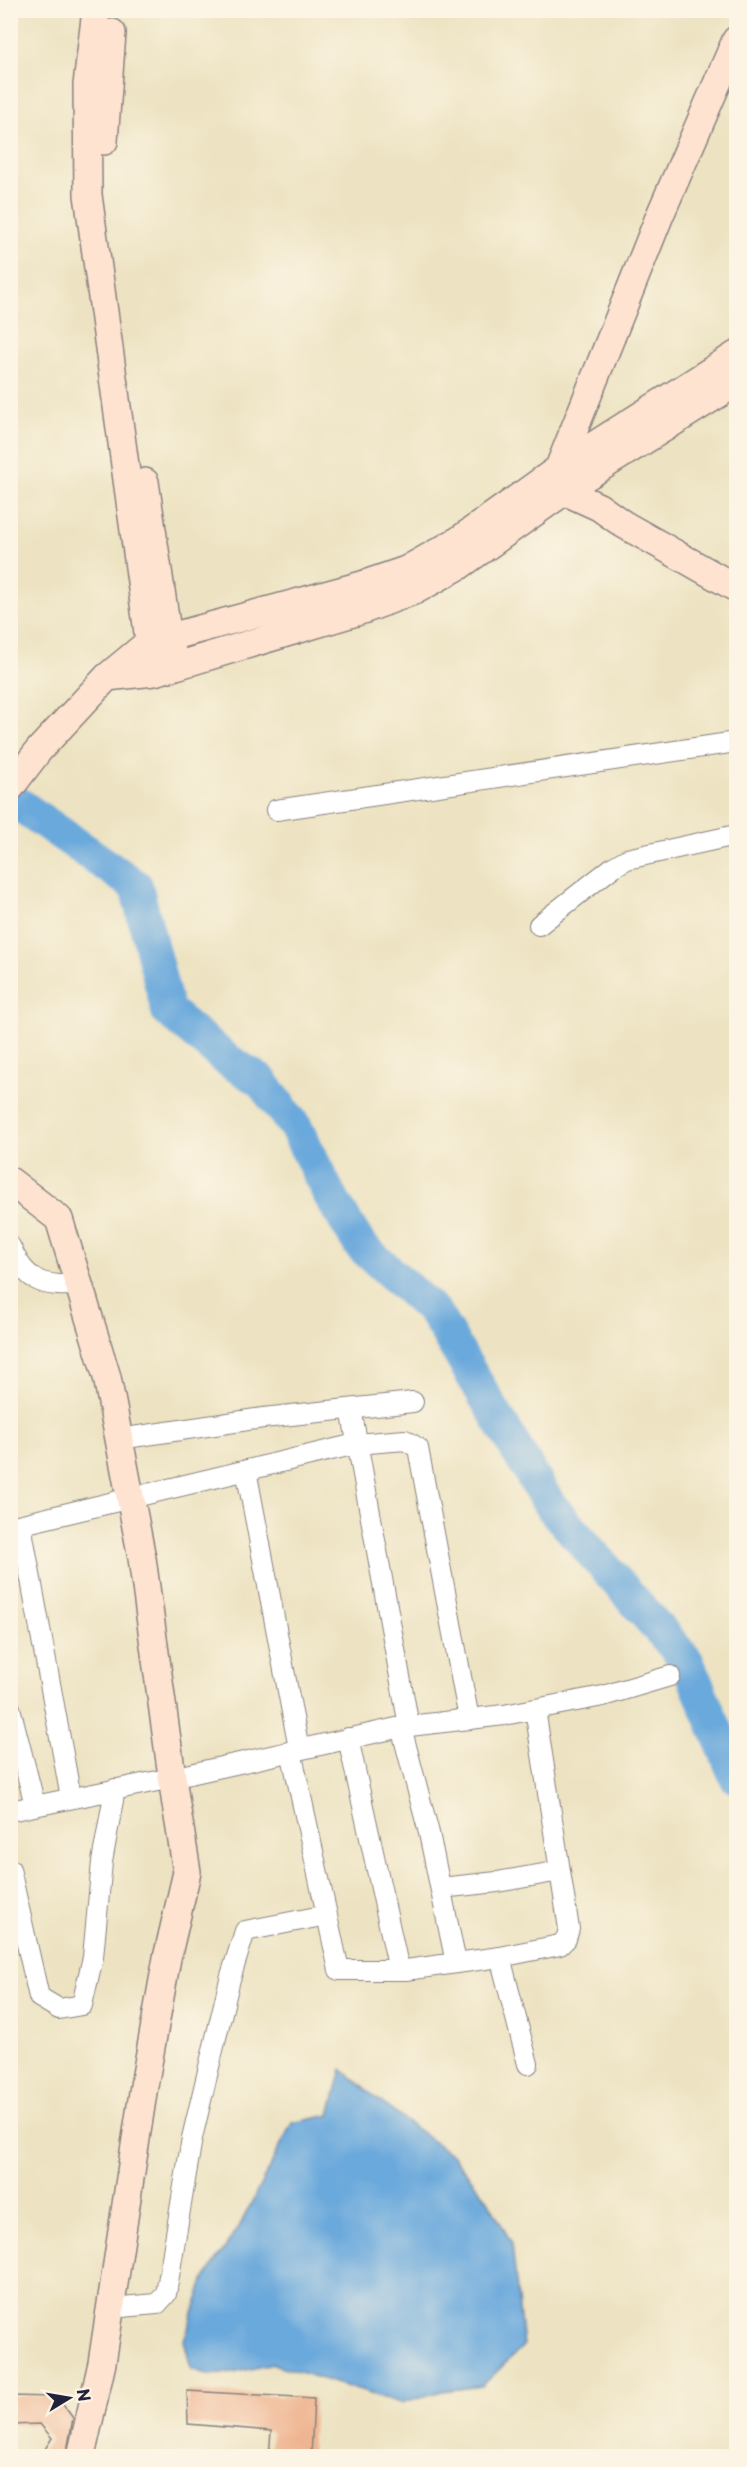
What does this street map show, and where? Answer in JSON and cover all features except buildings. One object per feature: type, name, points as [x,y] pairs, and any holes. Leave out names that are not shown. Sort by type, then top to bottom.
[{"type":"street","points":[[95,173],[87,85],[96,10]]},
{"type":"street","points":[[114,10],[104,132],[95,173],[91,231],[158,641],[165,669]]},
{"type":"street","points":[[107,677],[165,669],[363,610],[416,590],[459,566],[561,481],[660,215],[736,40]]},
{"type":"street","points":[[598,507],[588,464],[591,430],[655,266],[736,75]]},
{"type":"street","points":[[588,464],[736,355]]},
{"type":"street","points":[[10,789],[39,750],[107,677],[158,641],[362,585],[406,570],[588,464],[736,383]]},
{"type":"street","points":[[561,481],[623,524],[736,588]]},
{"type":"street","points":[[276,810],[736,742]]},
{"type":"street","points":[[539,925],[613,867],[627,859],[736,835]]},
{"type":"street","points":[[10,1181],[59,1219],[107,1377],[142,1558],[187,1872],[167,1958],[144,2086],[102,2363],[81,2457]]},
{"type":"street","points":[[10,1246],[18,1265],[35,1280],[52,1286],[79,1285]]},
{"type":"street","points":[[119,1439],[413,1402]]},
{"type":"street","points":[[351,1409],[405,1726],[456,1963]]},
{"type":"street","points":[[71,1798],[16,1526],[356,1444],[405,1440],[418,1448],[469,1719]]},
{"type":"street","points":[[246,1470],[295,1750],[339,1970],[399,1970],[500,1957],[560,1945],[566,1939],[569,1929],[535,1709]]},
{"type":"street","points":[[10,1811],[172,1778],[405,1726],[535,1709],[603,1696],[670,1676]]},
{"type":"street","points":[[10,1708],[35,1805]]},
{"type":"street","points":[[348,1738],[399,1970]]},
{"type":"street","points":[[10,1869],[39,1997],[58,2009],[82,2005],[93,1957],[102,1862],[115,1789]]},
{"type":"street","points":[[441,1888],[497,1882],[560,1871]]},
{"type":"street","points":[[110,2308],[157,2304],[166,2294],[192,2138],[230,1979],[245,1931],[327,1915]]},
{"type":"street","points":[[500,1957],[528,2064]]},
{"type":"water","points":[[342,2069],[387,2107],[453,2156],[488,2200],[512,2244],[523,2346],[482,2386],[442,2391],[400,2403],[273,2364],[233,2373],[209,2375],[191,2369],[184,2340],[205,2278],[239,2227],[292,2123],[330,2115]]},
{"type":"waterway","points":[[10,798],[136,886],[168,1011],[227,1060],[261,1081],[296,1128],[329,1194],[360,1245],[435,1313],[549,1504],[687,1661],[736,1777]]}]
